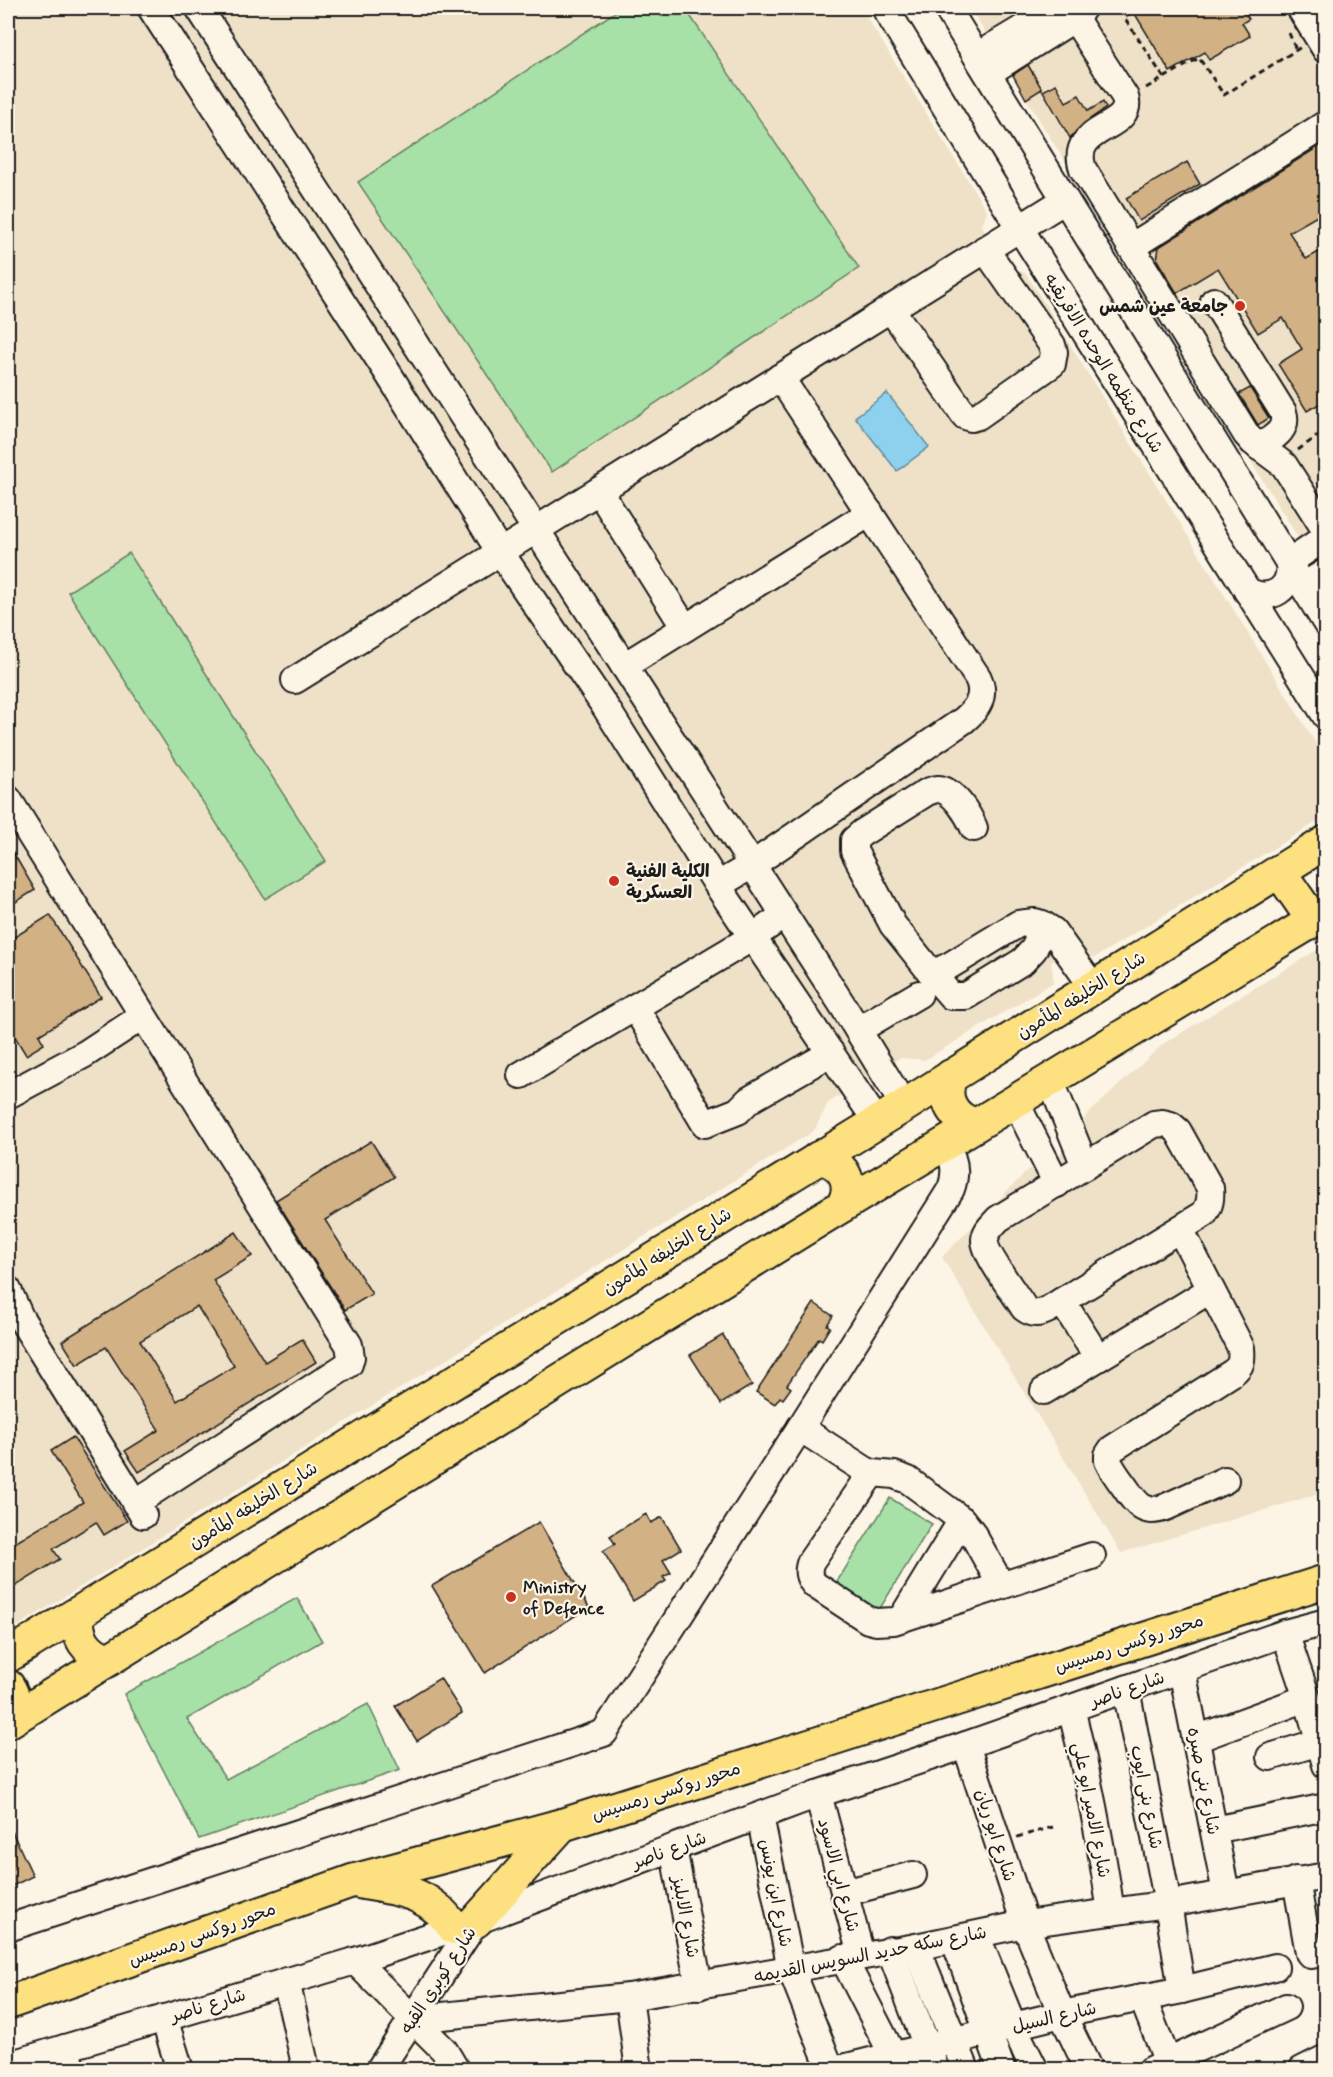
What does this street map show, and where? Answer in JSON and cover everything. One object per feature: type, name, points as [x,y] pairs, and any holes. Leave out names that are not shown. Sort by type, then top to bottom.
[{"type":"main road","name":"شارع الخليفه المأمون","points":[[8,1656],[904,1106],[1326,842]]},
{"type":"main road","points":[[10,1720],[843,1205],[1319,917],[1279,871]]},
{"type":"main road","points":[[951,1076],[947,1090],[952,1110],[963,1120],[976,1125]]},
{"type":"main road","points":[[818,1158],[832,1161],[843,1171],[848,1184],[843,1205]]},
{"type":"main road","name":"محور روكسى رمسيس","points":[[8,2003],[352,1881],[562,1825],[1326,1581]]},
{"type":"main road","points":[[78,1614],[79,1634],[84,1643],[98,1656],[108,1660]]},
{"type":"main road","points":[[8,1686],[15,1706],[10,1720]]},
{"type":"main road","points":[[352,1881],[410,1892],[465,1925],[562,1825]]},
{"type":"street","points":[[152,8],[386,370],[500,552],[606,708],[718,885],[877,1122]]},
{"type":"street","points":[[199,8],[858,1030],[904,1106]]},
{"type":"street","name":"شارع منظمه الوحده الافريقيه","points":[[885,8],[1019,227],[1326,716]]},
{"type":"street","points":[[947,8],[1314,604]]},
{"type":"street","points":[[1300,8],[1322,43]]},
{"type":"street","points":[[982,64],[1070,10],[1125,98],[1127,104],[1122,116],[1087,139],[1080,153],[1083,169],[1246,434],[1259,447],[1281,462],[1324,528],[1289,562]]},
{"type":"street","points":[[1131,247],[1326,124]]},
{"type":"street","points":[[243,150],[276,127]]},
{"type":"street","points":[[295,680],[1065,200]]},
{"type":"street","points":[[891,309],[965,416],[971,418],[978,416],[1052,364],[1054,352],[1052,345],[985,249]]},
{"type":"street","points":[[1214,301],[1283,412],[1285,423],[1281,432],[1259,447]]},
{"type":"street","points":[[386,370],[418,349]]},
{"type":"street","points":[[718,885],[752,866],[964,720],[976,710],[982,691],[978,678],[780,377]]},
{"type":"street","points":[[599,491],[685,628]]},
{"type":"street","points":[[581,671],[595,672],[603,668],[625,668],[870,513]]},
{"type":"street","points":[[1247,591],[1260,595],[1273,594],[1279,590],[1288,580],[1289,562]]},
{"type":"street","points":[[1314,604],[1326,572]]},
{"type":"street","points":[[1270,628],[1272,614],[1281,604],[1293,598],[1300,598],[1314,604]]},
{"type":"street","points":[[606,708],[615,694],[626,688],[625,668]]},
{"type":"street","points":[[974,828],[969,814],[955,798],[938,788],[927,792],[880,821],[854,840],[854,851],[926,984],[951,996],[966,996],[1023,961],[1034,949],[1042,924]]},
{"type":"street","points":[[8,799],[349,1345],[351,1357],[348,1364],[139,1509],[20,1317],[8,1290]]},
{"type":"street","points":[[521,1075],[753,937],[784,915]]},
{"type":"street","points":[[858,1030],[949,966],[1018,924],[1035,922],[1053,931],[1093,987]]},
{"type":"street","points":[[634,1007],[705,1124],[738,1111],[749,1100],[831,1053]]},
{"type":"street","points":[[10,1088],[85,1054],[143,1016]]},
{"type":"street","points":[[1050,1079],[1085,1166]]},
{"type":"street","points":[[1015,1101],[1057,1184]]},
{"type":"street","points":[[1162,1123],[1171,1125],[1178,1131],[1210,1188],[1211,1197],[1204,1215],[1062,1301],[1036,1314],[1024,1308],[987,1250],[985,1239],[989,1229],[998,1219],[1057,1184],[1154,1124],[1162,1123]]},
{"type":"street","points":[[8,1928],[604,1733],[951,1189],[956,1170],[950,1152],[944,1144]]},
{"type":"street","points":[[1180,1229],[1241,1348],[1242,1360],[1239,1368],[1112,1449],[1108,1455],[1108,1461],[1134,1501],[1149,1510],[1166,1507],[1225,1480]]},
{"type":"street","points":[[1044,1391],[1210,1290]]},
{"type":"street","points":[[1062,1301],[1098,1358]]},
{"type":"street","points":[[800,1428],[865,1470],[908,1480],[962,1520],[1001,1585]]},
{"type":"street","points":[[872,1473],[811,1561],[808,1569],[809,1578],[814,1585],[868,1620],[885,1622],[902,1618],[1092,1556]]},
{"type":"street","points":[[902,1618],[962,1520]]},
{"type":"street","name":"شارع ناصر","points":[[8,2065],[68,2059],[164,2018],[355,1961],[465,1925],[818,1794],[966,1745],[1285,1633],[1326,1622]]},
{"type":"street","points":[[1270,1757],[1324,1749],[1285,1633]]},
{"type":"street","name":"شارع بنى صبره","points":[[1182,1670],[1226,1893]]},
{"type":"street","name":"شارع بنى ايوب","points":[[1126,1689],[1168,1904],[1182,1990]]},
{"type":"street","points":[[1196,1739],[1307,1698]]},
{"type":"street","name":"شارع الامير ابو علي","points":[[1071,1708],[1088,1774],[1111,1912]]},
{"type":"street","name":"شارع ابو ريان","points":[[966,1745],[1025,1924],[1062,2014],[1089,2070]]},
{"type":"street","name":"شارع ابي الاسود","points":[[818,1794],[844,1893],[852,1957],[897,2063]]},
{"type":"street","points":[[1214,1830],[1326,1807]]},
{"type":"street","name":"شارع ابن يونس","points":[[760,1816],[791,1969],[836,2069]]},
{"type":"street","name":"شارع الابليز","points":[[673,1848],[699,1986]]},
{"type":"street","points":[[844,1893],[913,1875]]},
{"type":"street","name":"شارع سكه حديد السويس القديمه","points":[[413,2019],[629,1997],[916,1947],[1025,1924],[1168,1904],[1326,1876]]},
{"type":"street","points":[[1296,1880],[1309,1953],[1326,1952]]},
{"type":"street","name":"شارع كوبرى القبه","points":[[379,2070],[413,2019],[465,1925]]},
{"type":"street","points":[[965,1937],[1035,2070]]},
{"type":"street","points":[[965,1937],[988,2033],[1002,2070]]},
{"type":"street","points":[[916,1947],[966,2070]]},
{"type":"street","points":[[890,1950],[932,2058]]},
{"type":"street","points":[[355,1961],[444,2050],[456,2070]]},
{"type":"street","name":"شارع السيل","points":[[836,2069],[932,2058],[954,2041],[1062,2014],[1182,1990],[1275,1967]]},
{"type":"street","points":[[286,1981],[305,2064],[304,2070]]},
{"type":"street","points":[[629,1997],[639,2070]]},
{"type":"street","points":[[1142,1997],[1163,2067],[1286,2007]]},
{"type":"street","points":[[164,2018],[180,2070]]},
{"type":"street","points":[[1302,2070],[1326,2058]]},
{"type":"path","points":[[1138,8],[1124,17],[1164,78]]},
{"type":"path","points":[[1146,88],[1199,58],[1224,95],[1322,43]]},
{"type":"path","points":[[1281,462],[1326,430]]},
{"type":"path","points":[[998,1842],[1053,1827]]},
{"type":"shaded area","name":"الكلية الفنية العسكرية","points":[[8,8],[861,8],[987,211],[982,226],[1010,269],[1026,273],[1325,758],[1325,817],[1094,958],[1077,946],[1051,962],[1054,982],[925,1060],[900,1058],[828,1103],[814,1131],[8,1632]]},
{"type":"shaded area","name":"جامعة عين شمس","points":[[970,8],[1325,8],[1325,581],[1004,63]]},
{"type":"shaded area","points":[[1325,945],[1325,1492],[1121,1553],[942,1257],[1029,1169],[1076,1145],[1085,1117],[1163,1044]]},
{"type":"green space","points":[[621,8],[685,8],[859,268],[552,472],[358,182]]},
{"type":"green space","points":[[129,553],[326,861],[265,899],[68,592]]},
{"type":"green space","points":[[890,1498],[932,1524],[879,1610],[836,1583]]},
{"type":"green space","points":[[297,1598],[322,1641],[187,1719],[226,1779],[368,1704],[400,1770],[199,1839],[124,1694]]},
{"type":"water","points":[[887,393],[929,447],[897,471],[855,417]]},
{"type":"building","points":[[1145,8],[1242,8],[1249,19],[1242,23],[1250,36],[1209,60],[1205,52],[1170,72],[1135,14]]},
{"type":"building","points":[[1028,65],[1042,89],[1026,99],[1013,75]]},
{"type":"building","points":[[1056,84],[1066,102],[1079,95],[1088,111],[1103,102],[1106,108],[1084,123],[1070,138],[1043,91]]},
{"type":"building","points":[[1326,142],[1326,211],[1289,232],[1306,259],[1326,248],[1326,400],[1307,411],[1278,364],[1302,349],[1283,318],[1258,333],[1218,268],[1177,293],[1157,260],[1159,247]]},
{"type":"building","points":[[1187,162],[1200,184],[1139,221],[1126,198]]},
{"type":"building","points":[[1250,388],[1269,418],[1258,425],[1239,394]]},
{"type":"building","points":[[8,844],[35,890],[8,907]]},
{"type":"building","points":[[50,915],[101,997],[39,1035],[44,1044],[26,1055],[8,1025],[8,941]]},
{"type":"building","points":[[371,1141],[394,1177],[325,1220],[372,1294],[345,1310],[276,1200]]},
{"type":"building","points":[[236,1232],[252,1256],[213,1280],[265,1362],[302,1339],[316,1362],[139,1472],[125,1451],[159,1430],[106,1347],[77,1365],[62,1341]],"holes":[[[197,1306],[234,1366],[177,1401],[140,1341]]]},
{"type":"building","points":[[814,1303],[833,1316],[827,1325],[830,1327],[822,1340],[819,1338],[787,1385],[791,1388],[783,1399],[780,1397],[775,1404],[756,1392]]},
{"type":"building","points":[[723,1335],[752,1385],[721,1404],[690,1355]]},
{"type":"building","points":[[73,1437],[127,1521],[104,1535],[96,1522],[53,1549],[60,1559],[8,1591],[8,1547],[83,1502],[51,1451]]},
{"type":"building","points":[[646,1514],[651,1523],[662,1517],[681,1549],[663,1560],[671,1573],[663,1577],[666,1581],[633,1601],[603,1551],[615,1544],[610,1536]]},
{"type":"building","name":"Ministry of Defence","points":[[539,1522],[589,1607],[485,1673],[432,1586]]},
{"type":"building","points":[[440,1678],[462,1713],[417,1741],[395,1706]]},
{"type":"building","points":[[8,1823],[33,1876],[8,1888]]},
{"type":"place","name":"جامعة عين شمس","points":[[1240,306]]},
{"type":"place","name":"الكلية الفنية العسكرية","points":[[614,881]]},
{"type":"place","name":"Ministry of Defence","points":[[511,1597]]}]
